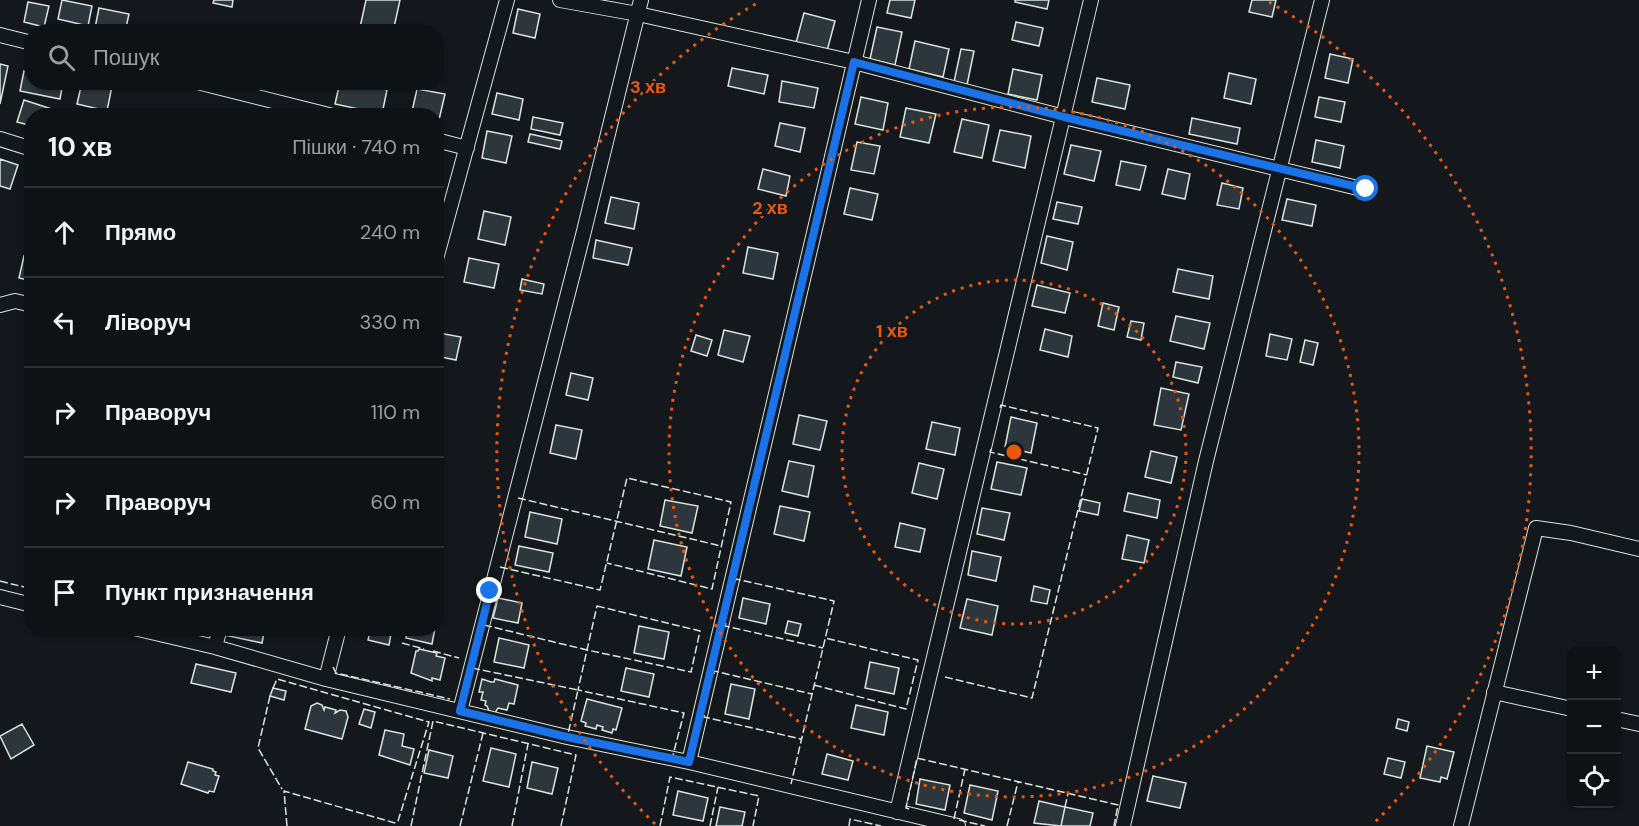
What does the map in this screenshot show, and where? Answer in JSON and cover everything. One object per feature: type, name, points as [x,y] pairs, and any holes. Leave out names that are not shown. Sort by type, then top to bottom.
[{"type":"street","points":[[444,229],[507,0]]},
{"type":"street","points":[[560,0],[640,7],[1064,117],[1366,189]]},
{"type":"street","points":[[689,762],[869,0]]},
{"type":"street","points":[[897,812],[1091,0]]},
{"type":"street","points":[[1123,826],[1206,461],[1322,0]]},
{"type":"street","points":[[460,711],[640,7]]},
{"type":"street","points":[[0,35],[24,41]]},
{"type":"street","points":[[229,90],[301,108]]},
{"type":"street","points":[[0,139],[24,146]]},
{"type":"street","points":[[444,142],[466,148]]},
{"type":"street","points":[[0,305],[15,301],[24,303]]},
{"type":"street","points":[[1462,826],[1536,528],[1571,533],[1639,549]]},
{"type":"street","points":[[0,597],[24,603]]},
{"type":"street","points":[[168,636],[326,679],[567,737],[689,762],[958,826]]},
{"type":"street","points":[[215,647],[218,636]]},
{"type":"street","points":[[326,679],[337,636]]},
{"type":"street","points":[[1494,692],[1567,708]]},
{"type":"street","points":[[1621,720],[1639,724]]},
{"type":"building","points":[[62,0],[92,6],[88,24],[58,19]]},
{"type":"building","points":[[214,0],[233,0],[232,7],[213,3]]},
{"type":"building","points":[[366,0],[400,0],[395,24],[361,24]]},
{"type":"building","points":[[890,0],[915,0],[911,18],[887,13]]},
{"type":"building","points":[[1015,0],[1049,0],[1047,9],[1015,2]]},
{"type":"building","points":[[1252,0],[1276,0],[1272,17],[1249,12]]},
{"type":"building","points":[[28,2],[49,6],[45,24],[24,22]]},
{"type":"building","points":[[99,8],[129,14],[127,24],[96,24]]},
{"type":"building","points":[[518,9],[540,14],[535,38],[513,33]]},
{"type":"building","points":[[804,13],[835,21],[827,51],[796,43]]},
{"type":"building","points":[[1016,22],[1043,28],[1039,46],[1012,40]]},
{"type":"building","points":[[877,27],[902,32],[895,65],[870,59]]},
{"type":"building","points":[[915,41],[949,49],[943,77],[909,69]]},
{"type":"building","points":[[961,49],[974,51],[967,85],[954,82]]},
{"type":"building","points":[[1330,54],[1353,59],[1348,83],[1325,78]]},
{"type":"building","points":[[0,64],[8,66],[0,104]]},
{"type":"building","points":[[732,68],[768,75],[764,94],[728,86]]},
{"type":"building","points":[[1013,69],[1042,75],[1037,100],[1008,94]]},
{"type":"building","points":[[24,71],[24,90],[62,90],[60,99],[20,91]]},
{"type":"building","points":[[1229,73],[1256,79],[1251,104],[1224,98]]},
{"type":"building","points":[[1097,78],[1130,85],[1125,109],[1092,102]]},
{"type":"building","points":[[782,81],[818,88],[814,108],[779,102]]},
{"type":"building","points":[[80,90],[111,90],[108,108],[77,104]]},
{"type":"building","points":[[338,90],[387,90],[383,108],[354,108],[335,104]]},
{"type":"building","points":[[417,90],[445,94],[442,108],[413,108]]},
{"type":"building","points":[[497,93],[523,99],[519,120],[492,114]]},
{"type":"building","points":[[861,97],[888,103],[883,130],[855,124]]},
{"type":"building","points":[[1319,97],[1345,102],[1341,122],[1315,117]]},
{"type":"building","points":[[24,100],[49,108],[24,108],[24,124],[17,122]]},
{"type":"building","points":[[906,108],[936,114],[929,143],[900,137]]},
{"type":"building","points":[[533,117],[563,123],[560,135],[531,129]]},
{"type":"building","points":[[1192,118],[1240,128],[1237,144],[1189,134]]},
{"type":"building","points":[[962,119],[989,125],[982,158],[954,152]]},
{"type":"building","points":[[780,123],[805,128],[800,152],[775,146]]},
{"type":"building","points":[[1000,130],[1031,136],[1025,168],[993,161]]},
{"type":"building","points":[[487,131],[512,136],[506,163],[482,158]]},
{"type":"building","points":[[530,134],[562,141],[560,149],[528,142]]},
{"type":"building","points":[[1316,140],[1344,146],[1340,168],[1312,162]]},
{"type":"building","points":[[857,142],[880,146],[874,174],[851,170]]},
{"type":"building","points":[[1071,145],[1101,151],[1094,181],[1064,174]]},
{"type":"building","points":[[0,159],[18,165],[10,189],[0,186]]},
{"type":"building","points":[[1121,161],[1146,166],[1140,190],[1116,185]]},
{"type":"building","points":[[763,169],[790,176],[786,196],[758,189]]},
{"type":"building","points":[[1168,169],[1190,174],[1185,199],[1162,194]]},
{"type":"building","points":[[1222,183],[1243,188],[1239,209],[1217,205]]},
{"type":"building","points":[[850,188],[878,194],[872,220],[844,214]]},
{"type":"building","points":[[611,197],[639,203],[634,229],[605,223]]},
{"type":"building","points":[[1287,199],[1316,205],[1312,226],[1282,220]]},
{"type":"building","points":[[1057,202],[1082,207],[1078,224],[1053,219]]},
{"type":"building","points":[[484,211],[511,217],[505,245],[478,239]]},
{"type":"building","points":[[1047,236],[1073,242],[1067,270],[1041,263]]},
{"type":"building","points":[[596,240],[632,248],[628,265],[593,258]]},
{"type":"building","points":[[748,247],[778,253],[773,279],[743,273]]},
{"type":"building","points":[[24,256],[24,279],[19,278]]},
{"type":"building","points":[[469,258],[499,264],[494,288],[464,282]]},
{"type":"building","points":[[1178,269],[1213,276],[1209,299],[1173,292]]},
{"type":"building","points":[[522,279],[544,284],[542,294],[520,290]]},
{"type":"building","points":[[1037,285],[1070,293],[1065,313],[1032,306]]},
{"type":"building","points":[[1103,303],[1119,307],[1114,330],[1098,326]]},
{"type":"building","points":[[1176,316],[1210,323],[1204,349],[1170,341]]},
{"type":"building","points":[[1131,321],[1144,323],[1141,340],[1127,337]]},
{"type":"building","points":[[1045,329],[1072,336],[1068,357],[1040,350]]},
{"type":"building","points":[[724,330],[750,336],[743,362],[718,355]]},
{"type":"building","points":[[444,334],[461,337],[456,360],[444,358]]},
{"type":"building","points":[[1270,334],[1292,339],[1287,360],[1266,356]]},
{"type":"building","points":[[696,335],[712,340],[707,356],[691,351]]},
{"type":"building","points":[[1305,340],[1318,343],[1313,365],[1300,362]]},
{"type":"building","points":[[1176,362],[1202,367],[1198,383],[1173,377]]},
{"type":"building","points":[[571,373],[593,378],[588,400],[566,395]]},
{"type":"building","points":[[1161,388],[1189,394],[1181,430],[1154,425]]},
{"type":"building","points":[[799,415],[827,421],[820,450],[793,444]]},
{"type":"building","points":[[1011,417],[1037,423],[1031,453],[1005,447]]},
{"type":"building","points":[[932,422],[960,428],[955,455],[926,449]]},
{"type":"building","points":[[556,425],[582,430],[576,459],[550,453]]},
{"type":"building","points":[[1151,451],[1177,457],[1171,483],[1145,477]]},
{"type":"building","points":[[789,461],[814,466],[808,497],[782,491]]},
{"type":"building","points":[[997,462],[1027,468],[1021,495],[991,489]]},
{"type":"building","points":[[919,463],[944,469],[937,499],[912,493]]},
{"type":"building","points":[[1128,493],[1160,500],[1157,518],[1124,511]]},
{"type":"building","points":[[1082,499],[1100,503],[1098,515],[1079,511]]},
{"type":"building","points":[[665,500],[698,506],[692,533],[660,526]]},
{"type":"building","points":[[780,506],[810,512],[804,541],[774,534]]},
{"type":"building","points":[[982,508],[1010,513],[1004,540],[977,534]]},
{"type":"building","points":[[530,512],[562,519],[557,544],[525,537]]},
{"type":"building","points":[[900,523],[925,529],[920,552],[895,547]]},
{"type":"building","points":[[1127,535],[1149,540],[1144,563],[1122,559]]},
{"type":"building","points":[[654,540],[687,547],[681,576],[648,569]]},
{"type":"building","points":[[519,546],[553,553],[549,572],[515,565]]},
{"type":"building","points":[[972,551],[1001,557],[996,581],[968,575]]},
{"type":"building","points":[[1034,586],[1050,590],[1047,604],[1031,601]]},
{"type":"building","points":[[498,598],[522,603],[518,623],[493,618]]},
{"type":"building","points":[[743,598],[770,604],[766,624],[739,618]]},
{"type":"building","points":[[967,599],[998,606],[992,635],[960,628]]},
{"type":"building","points":[[788,621],[801,624],[798,636],[785,633]]},
{"type":"building","points":[[639,626],[669,632],[664,659],[634,653]]},
{"type":"building","points":[[229,636],[263,636],[262,643]]},
{"type":"building","points":[[369,636],[391,636],[389,645],[368,640]]},
{"type":"building","points":[[406,636],[434,636],[432,644],[406,638]]},
{"type":"building","points":[[499,638],[529,645],[524,668],[494,662]]},
{"type":"building","points":[[419,649],[437,653],[436,656],[445,658],[440,680],[432,678],[432,681],[411,673],[416,651]]},
{"type":"building","points":[[870,662],[899,668],[894,694],[865,688]]},
{"type":"building","points":[[196,664],[236,673],[231,692],[191,683]]},
{"type":"building","points":[[626,668],[654,674],[649,697],[621,691]]},
{"type":"building","points":[[482,679],[494,682],[495,679],[518,685],[514,704],[509,703],[507,710],[498,708],[495,713],[490,713],[485,705],[486,701],[481,700],[483,692],[479,692]]},
{"type":"building","points":[[731,684],[755,689],[749,719],[725,714]]},
{"type":"building","points":[[273,688],[286,691],[284,700],[270,696]]},
{"type":"building","points":[[587,699],[622,708],[616,730],[613,729],[612,733],[602,730],[603,727],[597,725],[596,729],[585,726],[586,723],[581,721]]},
{"type":"building","points":[[317,703],[322,705],[324,710],[325,707],[336,710],[335,713],[340,710],[346,711],[348,717],[342,739],[305,729],[311,706]]},
{"type":"building","points":[[856,705],[888,712],[884,735],[851,728]]},
{"type":"building","points":[[364,709],[375,712],[371,728],[359,724]]},
{"type":"building","points":[[1398,719],[1409,722],[1407,731],[1396,728]]},
{"type":"building","points":[[22,724],[34,745],[11,759],[0,736]]},
{"type":"building","points":[[385,730],[404,734],[402,746],[414,749],[410,765],[379,755]]},
{"type":"building","points":[[1427,746],[1454,752],[1447,779],[1441,777],[1440,782],[1420,778]]},
{"type":"building","points":[[491,748],[516,754],[509,787],[483,781]]},
{"type":"building","points":[[429,750],[453,756],[448,778],[424,773]]},
{"type":"building","points":[[827,754],[853,761],[848,780],[822,774]]},
{"type":"building","points":[[1388,758],[1405,762],[1401,778],[1384,774]]},
{"type":"building","points":[[188,762],[213,769],[216,772],[215,775],[219,776],[214,792],[209,791],[208,793],[181,784]]},
{"type":"building","points":[[532,762],[558,768],[552,794],[527,788]]},
{"type":"building","points":[[1153,776],[1186,783],[1180,808],[1147,801]]},
{"type":"building","points":[[920,779],[950,785],[945,810],[916,804]]},
{"type":"building","points":[[970,785],[998,791],[992,820],[964,813]]},
{"type":"building","points":[[678,791],[708,798],[703,821],[673,815]]},
{"type":"building","points":[[1039,801],[1065,807],[1061,826],[1034,823]]},
{"type":"building","points":[[720,807],[745,812],[742,826],[716,826]]},
{"type":"building","points":[[1065,807],[1093,813],[1090,826],[1061,826]]},
{"type":"fence","points":[[945,677],[1032,698],[1098,428],[1001,405],[1000,408]]},
{"type":"fence","points":[[991,449],[990,452],[1087,475]]},
{"type":"fence","points":[[500,567],[600,590],[627,478],[731,502],[712,589],[607,563]]},
{"type":"fence","points":[[518,498],[721,546]]},
{"type":"fence","points":[[735,582],[736,579],[834,601],[791,784]]},
{"type":"fence","points":[[0,581],[24,587]]},
{"type":"fence","points":[[597,606],[700,631],[691,672],[587,650],[597,606]]},
{"type":"fence","points":[[726,623],[725,626],[823,648]]},
{"type":"fence","points":[[484,625],[587,650],[578,690],[684,713],[673,755]]},
{"type":"fence","points":[[814,685],[906,709],[918,660],[825,638]]},
{"type":"fence","points":[[402,643],[424,649]]},
{"type":"fence","points":[[433,651],[459,658]]},
{"type":"fence","points":[[333,667],[336,673],[450,699]]},
{"type":"fence","points":[[472,668],[578,690],[568,734]]},
{"type":"fence","points":[[714,674],[714,671],[812,694]]},
{"type":"fence","points":[[273,688],[277,679],[429,722],[398,821],[395,823]]},
{"type":"fence","points":[[270,696],[258,748],[282,789]]},
{"type":"fence","points":[[704,715],[704,717],[801,739]]},
{"type":"fence","points":[[411,826],[433,721],[576,755],[561,826]]},
{"type":"fence","points":[[460,826],[483,733]]},
{"type":"fence","points":[[512,826],[528,744]]},
{"type":"fence","points":[[909,809],[906,808],[917,758],[1118,805],[1114,826]]},
{"type":"fence","points":[[954,819],[965,769]]},
{"type":"fence","points":[[660,826],[670,777],[759,796],[753,826]]},
{"type":"fence","points":[[1007,826],[1018,782]]},
{"type":"fence","points":[[710,826],[718,787]]},
{"type":"fence","points":[[287,826],[284,791],[395,823],[396,826]]},
{"type":"fence","points":[[1065,807],[1068,793]]},
{"type":"fence","points":[[849,826],[850,819],[881,826]]},
{"type":"fence","points":[[959,820],[985,826]]},
{"type":"route","points":[[490,591],[460,711],[567,737],[689,762],[854,62],[1064,117],[1366,189]]}]
